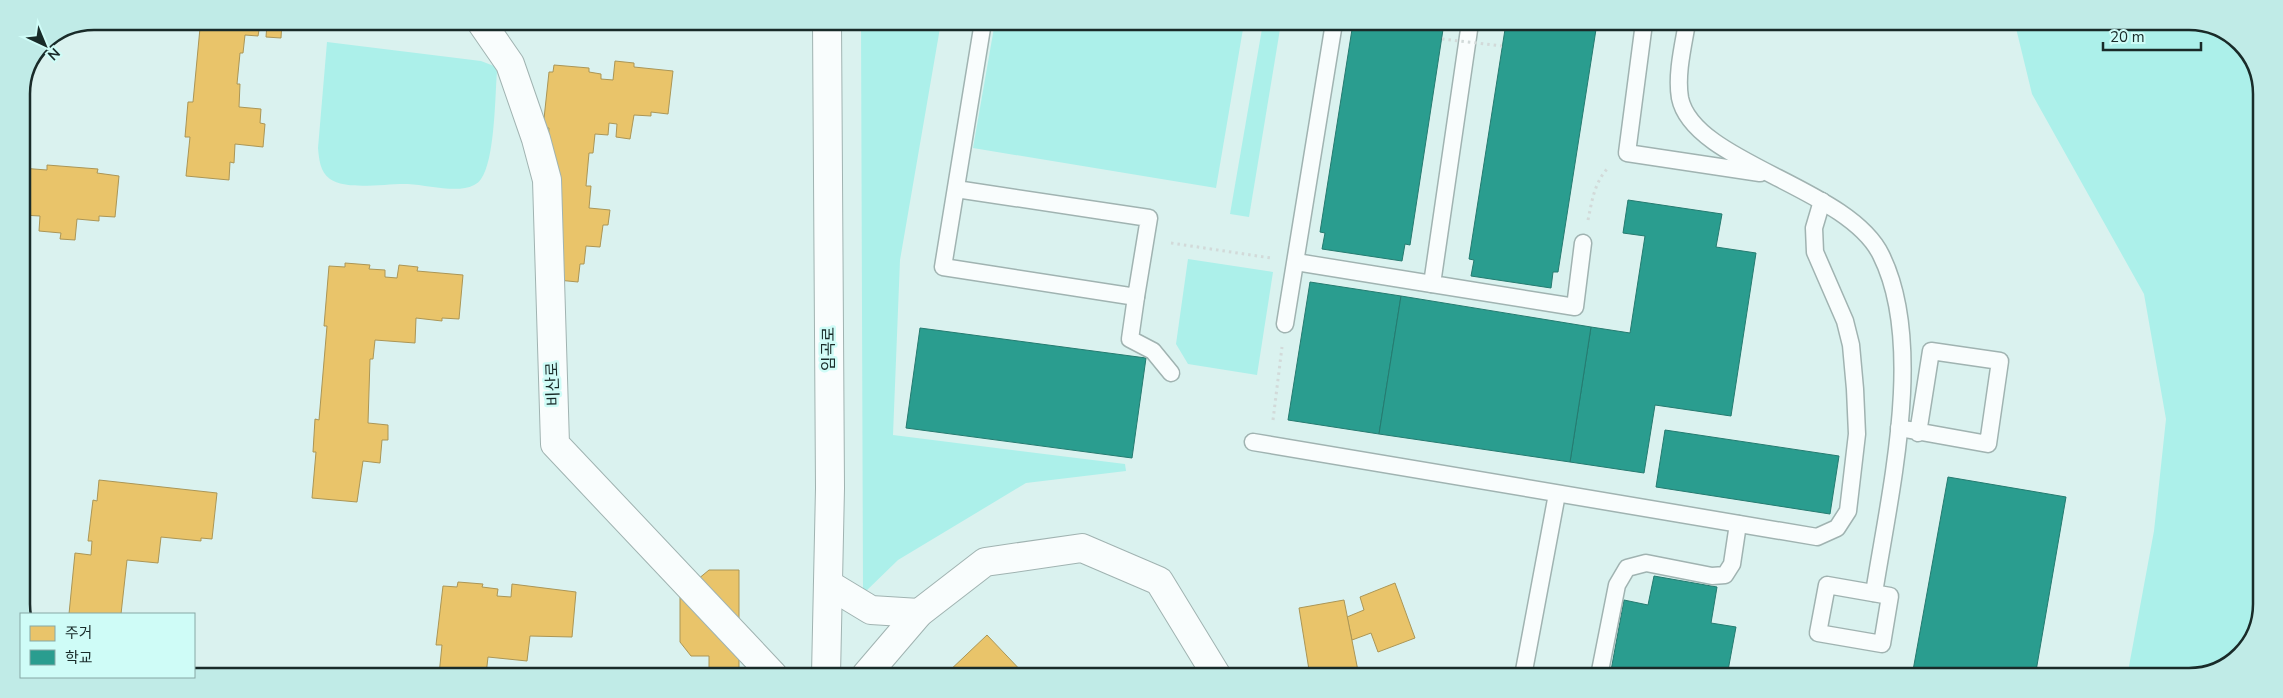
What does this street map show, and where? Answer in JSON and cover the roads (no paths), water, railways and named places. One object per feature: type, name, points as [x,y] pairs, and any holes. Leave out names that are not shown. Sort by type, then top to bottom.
[{"type":"street","name":"비산로","points":[[487,30],[510,64],[536,139],[547,180],[555,444],[766,668]]},
{"type":"street","name":"임곡로","points":[[826,668],[830,488],[827,30]]},
{"type":"street","points":[[872,668],[919,613],[985,562],[1082,548],[1159,581],[1212,668]]},
{"type":"street","points":[[828,584],[871,610],[919,613]]},
{"type":"lane","points":[[982,30],[943,267],[1136,296]]},
{"type":"lane","points":[[1285,324],[1333,30]]},
{"type":"lane","points":[[1432,284],[1469,30]]},
{"type":"lane","points":[[1643,30],[1627,153],[1772,174]]},
{"type":"lane","points":[[1686,30],[1680,76],[1680,98],[1688,118],[1704,134],[1726,150],[1822,201],[1859,226],[1880,253],[1892,282],[1898,304],[1903,351],[1899,428],[1874,593]]},
{"type":"lane","points":[[956,189],[1149,218],[1130,339],[1154,351],[1170,374]]},
{"type":"lane","points":[[1253,442],[1817,537],[1837,528],[1848,511],[1857,434],[1851,345],[1845,322],[1815,252],[1814,228],[1822,201]]},
{"type":"lane","points":[[1296,262],[1576,307],[1583,243]]},
{"type":"lane","points":[[1899,428],[1918,433],[1988,444],[2000,361],[1931,351],[1918,433]]},
{"type":"lane","points":[[1524,668],[1557,494]]},
{"type":"lane","points":[[1601,668],[1618,585],[1627,568],[1646,563],[1712,576],[1725,575],[1732,564],[1738,524]]},
{"type":"lane","points":[[1827,585],[1874,593],[1890,596],[1882,644],[1818,633],[1827,585]]}]
